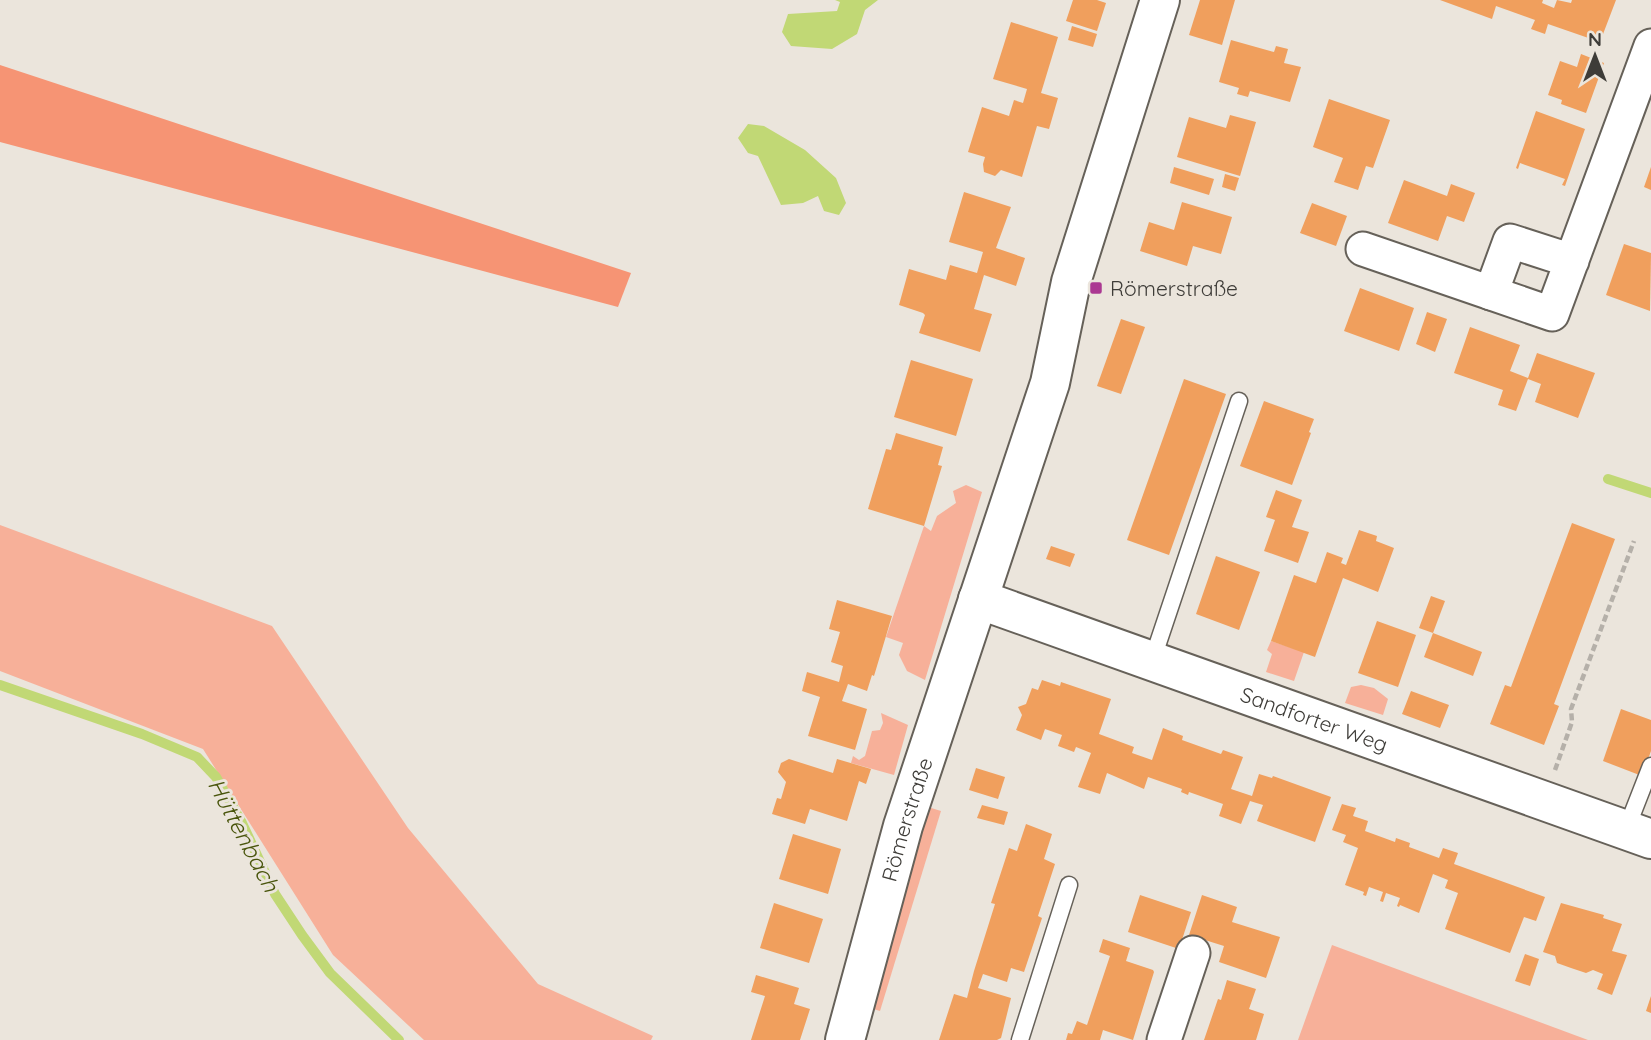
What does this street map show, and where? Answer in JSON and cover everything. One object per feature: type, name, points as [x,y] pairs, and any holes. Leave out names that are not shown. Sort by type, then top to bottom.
[{"type":"street","name":"Römerstraße","points":[[845,1040],[903,826],[1050,383],[1071,282],[1160,0]]},
{"type":"street","points":[[1363,249],[1552,314],[1651,46]]},
{"type":"street","points":[[1491,293],[1510,241],[1572,261]]},
{"type":"street","name":"Sandforter Weg","points":[[978,599],[1639,834]]},
{"type":"street","points":[[1164,1040],[1193,953]]},
{"type":"lane","points":[[1152,661],[1239,401]]},
{"type":"lane","points":[[1639,834],[1651,766]]},
{"type":"lane","points":[[1020,1040],[1069,885]]},
{"type":"path","points":[[1544,801],[1572,722],[1571,709],[1634,541]]},
{"type":"shaded area","points":[[835,0],[878,0],[865,10],[857,34],[832,49],[791,46],[782,32],[788,14],[837,11],[840,2]]},
{"type":"shaded area","points":[[0,65],[631,273],[618,307],[0,142]]},
{"type":"shaded area","points":[[748,124],[764,126],[805,150],[836,178],[846,203],[839,215],[824,211],[818,196],[803,203],[781,205],[758,156],[748,153],[738,138]]},
{"type":"shaded area","points":[[966,485],[982,492],[925,680],[907,671],[899,655],[903,643],[886,637],[924,526],[931,531],[937,516],[956,503],[953,491]]},
{"type":"shaded area","points":[[0,525],[272,626],[408,828],[538,984],[653,1036],[651,1040],[424,1040],[333,955],[203,749],[0,671]]},
{"type":"shaded area","points":[[1271,641],[1304,652],[1294,681],[1266,672],[1272,654],[1267,650]]},
{"type":"shaded area","points":[[1361,685],[1374,688],[1388,699],[1383,715],[1345,703],[1351,687]]},
{"type":"shaded area","points":[[881,713],[908,725],[894,775],[851,763],[853,756],[859,760],[865,756],[872,731],[880,730],[883,723]]},
{"type":"shaded area","points":[[928,807],[941,811],[880,1011],[870,1008]]},
{"type":"shaded area","points":[[1332,945],[1588,1040],[1298,1040]]},
{"type":"building","points":[[1073,0],[1097,0],[1106,3],[1097,31],[1066,21]]},
{"type":"building","points":[[1200,0],[1235,0],[1222,45],[1189,35]]},
{"type":"building","points":[[1440,0],[1543,0],[1542,3],[1554,8],[1557,0],[1571,3],[1572,0],[1616,0],[1600,42],[1548,24],[1545,34],[1531,29],[1535,20],[1496,6],[1492,19]]},
{"type":"building","points":[[1011,22],[1058,37],[1041,93],[1058,98],[1049,129],[1037,126],[1022,177],[1001,170],[995,176],[984,172],[985,157],[968,152],[982,107],[1009,116],[1014,100],[1023,103],[1027,89],[993,79]]},
{"type":"building","points":[[1072,26],[1097,34],[1093,47],[1068,40]]},
{"type":"building","points":[[1231,40],[1274,52],[1276,46],[1288,49],[1284,63],[1301,67],[1290,102],[1250,91],[1248,97],[1237,94],[1239,88],[1219,82]]},
{"type":"building","points":[[1581,54],[1604,63],[1586,113],[1561,104],[1562,100],[1548,95],[1560,61],[1577,67]]},
{"type":"building","points":[[1329,99],[1390,120],[1373,168],[1366,166],[1358,190],[1334,182],[1343,158],[1313,147]]},
{"type":"building","points":[[1536,111],[1585,129],[1565,186],[1562,185],[1565,179],[1520,163],[1518,169],[1516,168]]},
{"type":"building","points":[[1230,115],[1256,122],[1240,176],[1177,157],[1189,117],[1226,128]]},
{"type":"building","points":[[1174,167],[1214,179],[1209,195],[1170,183]]},
{"type":"building","points":[[1651,167],[1651,190],[1644,187]]},
{"type":"building","points":[[1225,174],[1239,178],[1235,191],[1222,187]]},
{"type":"building","points":[[1404,180],[1447,196],[1451,184],[1475,193],[1464,222],[1447,216],[1438,241],[1388,223]]},
{"type":"building","points":[[964,192],[1011,207],[996,248],[1025,258],[1016,286],[984,275],[974,309],[992,314],[980,352],[919,333],[925,315],[899,305],[909,269],[946,280],[950,265],[977,273],[983,252],[949,242]]},
{"type":"building","points":[[1182,202],[1232,217],[1221,254],[1193,246],[1187,266],[1140,251],[1149,222],[1174,230]]},
{"type":"building","points":[[1312,203],[1347,216],[1336,246],[1300,233]]},
{"type":"building","points":[[1624,244],[1651,253],[1650,311],[1606,295]]},
{"type":"building","points":[[1360,288],[1414,308],[1399,351],[1344,331]]},
{"type":"building","points":[[1427,312],[1447,319],[1435,352],[1416,344]]},
{"type":"building","points":[[1121,319],[1145,327],[1121,394],[1097,386]]},
{"type":"building","points":[[1470,327],[1520,345],[1510,371],[1528,378],[1537,353],[1595,373],[1578,418],[1535,402],[1541,384],[1528,379],[1516,411],[1498,405],[1503,390],[1454,373]]},
{"type":"building","points":[[911,360],[973,379],[956,436],[894,417]]},
{"type":"building","points":[[1184,379],[1226,394],[1169,555],[1127,540]]},
{"type":"building","points":[[1264,401],[1314,419],[1292,485],[1240,466]]},
{"type":"building","points":[[896,433],[943,447],[938,465],[942,466],[924,526],[868,509],[886,449],[891,450]]},
{"type":"building","points":[[1276,490],[1302,500],[1292,527],[1309,532],[1298,563],[1264,551],[1275,520],[1266,517]]},
{"type":"building","points":[[1572,523],[1615,539],[1554,704],[1559,706],[1544,745],[1490,724],[1505,685],[1511,687]]},
{"type":"building","points":[[1359,530],[1377,536],[1376,541],[1394,548],[1378,592],[1343,578],[1315,657],[1271,641],[1294,575],[1316,583],[1327,552],[1343,558],[1341,563],[1346,565]]},
{"type":"building","points":[[1051,546],[1075,554],[1070,567],[1046,559]]},
{"type":"building","points":[[1216,556],[1260,572],[1239,630],[1196,614]]},
{"type":"building","points":[[1431,596],[1445,601],[1433,633],[1419,628]]},
{"type":"building","points":[[837,600],[892,616],[867,691],[848,684],[842,701],[867,709],[855,750],[808,736],[820,697],[802,691],[807,672],[839,682],[843,666],[831,662],[840,632],[829,629]]},
{"type":"building","points":[[1377,621],[1416,635],[1398,687],[1358,673]]},
{"type":"building","points":[[1433,633],[1482,652],[1473,676],[1424,657]]},
{"type":"building","points":[[1042,680],[1060,686],[1061,682],[1111,699],[1099,734],[1134,747],[1132,753],[1152,760],[1163,728],[1183,736],[1182,740],[1221,754],[1223,750],[1243,757],[1231,789],[1252,796],[1259,774],[1272,778],[1273,776],[1331,797],[1315,842],[1257,821],[1263,805],[1250,801],[1241,824],[1219,816],[1223,804],[1189,792],[1188,795],[1181,792],[1182,789],[1148,777],[1144,789],[1107,773],[1100,794],[1078,787],[1091,753],[1076,747],[1074,752],[1058,746],[1062,735],[1045,729],[1041,740],[1016,730],[1022,715],[1018,707],[1026,704],[1032,688],[1038,690]]},
{"type":"building","points":[[1411,691],[1449,705],[1440,728],[1402,714]]},
{"type":"building","points":[[1621,709],[1651,720],[1651,751],[1642,776],[1603,761]]},
{"type":"building","points":[[789,759],[833,773],[837,759],[871,769],[866,784],[859,781],[847,821],[810,809],[805,824],[772,814],[777,798],[781,799],[786,782],[778,772],[781,763]]},
{"type":"building","points":[[976,768],[1005,777],[998,799],[969,790]]},
{"type":"building","points":[[1342,804],[1356,808],[1353,816],[1368,821],[1365,831],[1395,842],[1396,838],[1410,843],[1409,847],[1439,858],[1443,848],[1458,853],[1454,864],[1545,897],[1536,921],[1524,917],[1510,953],[1445,929],[1458,893],[1445,888],[1448,880],[1433,874],[1419,913],[1397,906],[1400,898],[1386,893],[1383,902],[1380,901],[1383,892],[1369,887],[1366,896],[1363,895],[1364,892],[1345,885],[1358,848],[1343,842],[1346,835],[1332,830]]},
{"type":"building","points":[[982,805],[1008,812],[1004,825],[977,818]]},
{"type":"building","points":[[1026,824],[1052,834],[1044,859],[1055,864],[1038,916],[1042,918],[1024,972],[1011,968],[1007,982],[983,974],[978,988],[1011,998],[1001,1038],[939,1040],[954,994],[967,998],[995,904],[991,903],[1009,848],[1017,851]]},
{"type":"building","points":[[793,834],[841,849],[828,894],[779,879]]},
{"type":"building","points":[[1140,895],[1191,912],[1179,949],[1128,932]]},
{"type":"building","points":[[1202,895],[1237,907],[1232,922],[1280,937],[1266,978],[1219,962],[1224,946],[1189,935]]},
{"type":"building","points":[[774,903],[823,919],[809,963],[760,948]]},
{"type":"building","points":[[1561,903],[1604,915],[1603,918],[1622,924],[1612,951],[1627,955],[1612,995],[1597,989],[1603,974],[1593,970],[1586,973],[1557,963],[1555,956],[1543,952]]},
{"type":"building","points":[[1103,939],[1130,948],[1126,961],[1154,972],[1133,1040],[1103,1030],[1100,1040],[1066,1040],[1068,1033],[1072,1034],[1077,1021],[1087,1025],[1110,956],[1099,952]]},
{"type":"building","points":[[1525,954],[1539,959],[1530,986],[1515,981]]},
{"type":"building","points":[[756,975],[799,988],[794,1004],[810,1009],[800,1040],[751,1040],[765,996],[751,992]]},
{"type":"building","points":[[1227,980],[1256,989],[1249,1009],[1264,1014],[1256,1040],[1204,1040]]},
{"type":"building","points":[[1651,996],[1651,1013],[1646,1011]]},
{"type":"waterway","points":[[1608,479],[1651,493]]},
{"type":"waterway","name":"Hüttenbach","points":[[0,685],[142,734],[197,757],[216,777],[242,823],[275,894],[302,935],[330,973],[399,1040]]},
{"type":"place","name":"Römerstraße","points":[[1096,288]]}]
